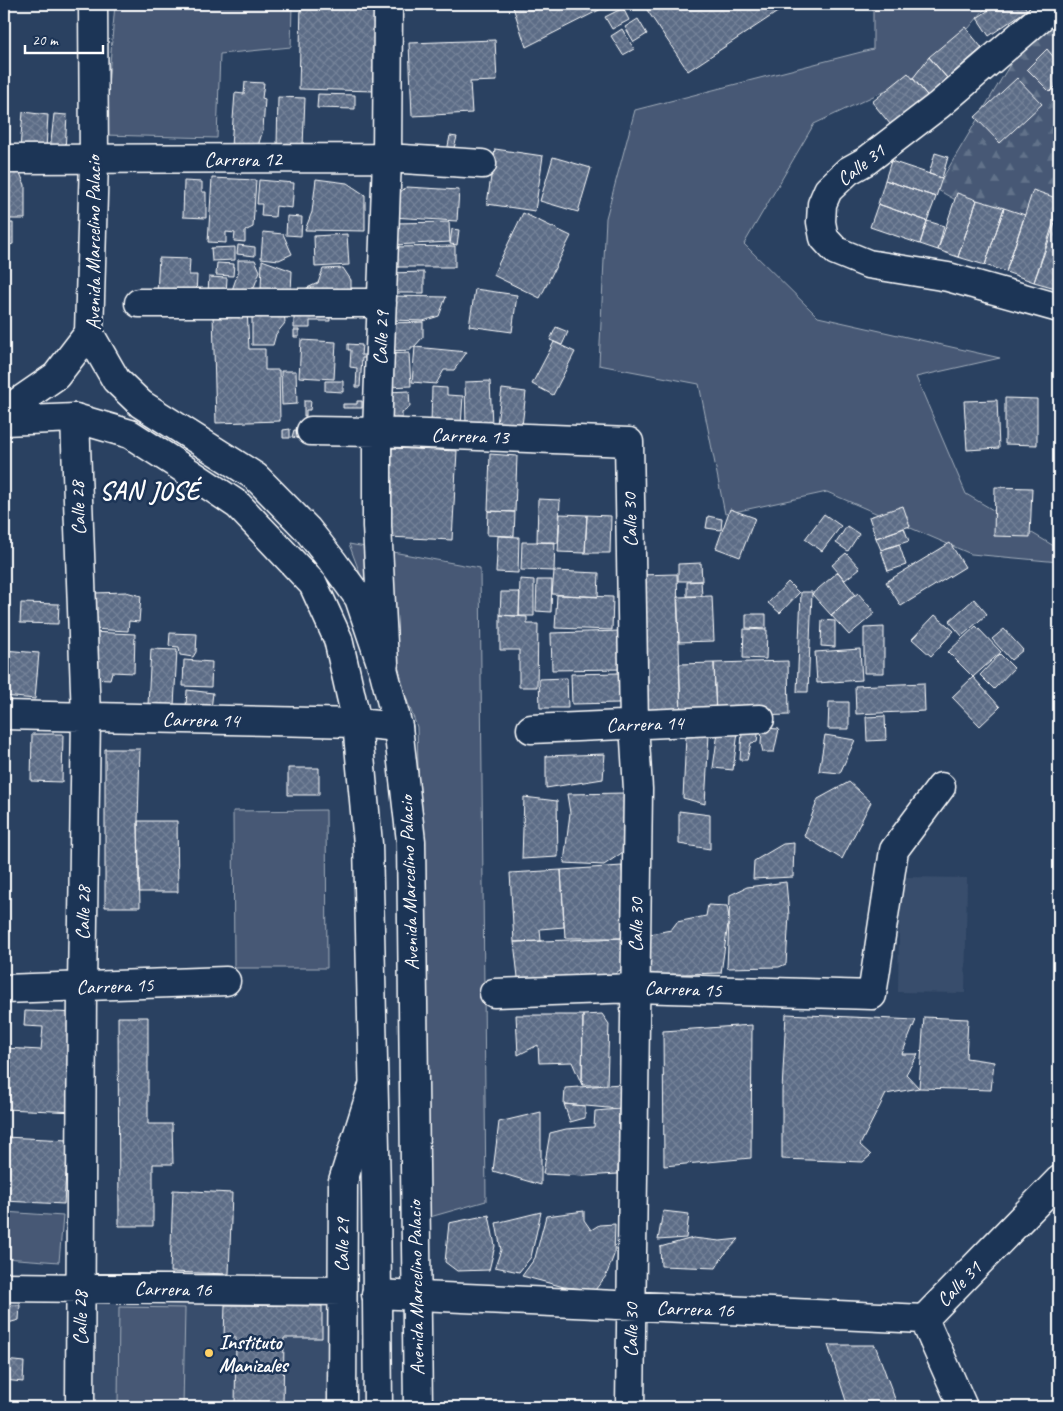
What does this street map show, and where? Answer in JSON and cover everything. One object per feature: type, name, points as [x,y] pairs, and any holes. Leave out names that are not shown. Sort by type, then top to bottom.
[{"type":"street","name":"Avenida Marcelino Palacio","points":[[93,4],[94,160],[89,333],[116,380],[141,404],[256,477],[307,529],[359,598],[384,672],[398,727],[411,841],[418,1407]]},
{"type":"street","name":"Calle 29","points":[[384,672],[378,526],[377,432],[387,158],[388,4]]},
{"type":"street","name":"Calle 31","points":[[1051,4],[1039,18],[939,105],[866,161],[848,172],[828,190],[822,204],[821,222],[824,238],[836,251],[868,264],[948,277],[1059,308]]},
{"type":"street","name":"Carrera 12","points":[[4,159],[387,158],[482,164]]},
{"type":"street","points":[[139,303],[382,303]]},
{"type":"street","points":[[4,409],[11,407],[56,376],[89,333]]},
{"type":"street","name":"Avenida Marcelino Palacio","points":[[4,421],[75,418],[130,434],[238,505],[313,584],[338,639],[357,723],[368,844],[378,1407]]},
{"type":"street","name":"Calle 28","points":[[75,418],[86,717],[82,987],[80,1407]]},
{"type":"street","name":"Carrera 13","points":[[311,431],[629,442]]},
{"type":"street","name":"Calle 30","points":[[629,442],[634,724],[638,789],[630,1407]]},
{"type":"street","name":"Carrera 14","points":[[4,715],[357,723],[398,727]]},
{"type":"street","name":"Carrera 14","points":[[531,729],[760,720]]},
{"type":"street","name":"Carrera 15","points":[[494,993],[635,988],[872,995],[894,850],[941,787]]},
{"type":"street","name":"Carrera 15","points":[[4,989],[226,981]]},
{"type":"street","name":"Calle 29","points":[[342,1407],[341,1291],[343,1181],[372,1088]]},
{"type":"street","name":"Calle 31","points":[[963,1407],[924,1319],[1059,1180]]},
{"type":"street","name":"Carrera 16","points":[[4,1286],[341,1291]]},
{"type":"street","name":"Carrera 16","points":[[376,1294],[924,1319]]},
{"type":"shaded area","points":[[900,877],[967,878],[965,993],[898,992]]},
{"type":"shaded area","name":"Instituto Manizales","points":[[328,1299],[328,1407],[90,1407],[90,1300]]},
{"type":"green space","points":[[115,4],[292,4],[291,47],[220,54],[217,138],[104,135]]},
{"type":"green space","points":[[873,4],[989,4],[937,66],[814,124],[744,244],[818,317],[1000,358],[916,377],[966,494],[1059,549],[1059,562],[971,554],[827,492],[725,514],[699,384],[599,365],[606,218],[635,110],[873,49]]},
{"type":"green space","points":[[1046,4],[1059,4],[1059,258],[936,189]]},
{"type":"green space","points":[[349,544],[480,568],[486,1201],[430,1217],[417,727]]},
{"type":"green space","points":[[326,810],[327,968],[234,968],[233,811]]},
{"type":"green space","points":[[4,1212],[63,1216],[59,1262],[4,1258]]},
{"type":"green space","points":[[119,1307],[185,1308],[183,1407],[118,1407]]},
{"type":"building","points":[[301,4],[378,4],[375,91],[299,89]]},
{"type":"building","points":[[512,4],[611,4],[526,47]]},
{"type":"building","points":[[643,4],[778,4],[782,9],[688,71]]},
{"type":"building","points":[[998,4],[1023,4],[1027,10],[989,36],[977,18]]},
{"type":"building","points":[[623,8],[629,20],[612,29],[605,17]]},
{"type":"building","points":[[638,19],[647,34],[634,42],[625,27]]},
{"type":"building","points":[[965,27],[982,48],[947,78],[929,57]]},
{"type":"building","points":[[622,29],[634,49],[623,55],[611,36]]},
{"type":"building","points":[[495,40],[497,81],[470,82],[472,113],[412,116],[409,43]]},
{"type":"building","points":[[1047,49],[1059,64],[1059,83],[1050,92],[1027,69]]},
{"type":"building","points":[[929,57],[947,78],[931,100],[913,78]]},
{"type":"building","points":[[908,73],[931,100],[895,130],[872,102]]},
{"type":"building","points":[[1017,78],[1042,104],[1000,143],[975,117]]},
{"type":"building","points":[[245,82],[264,83],[262,98],[265,99],[263,130],[257,149],[231,146],[235,93],[244,94]]},
{"type":"building","points":[[318,94],[355,95],[355,109],[317,108]]},
{"type":"building","points":[[278,97],[305,98],[303,146],[277,145]]},
{"type":"building","points":[[23,112],[48,115],[46,149],[20,148]]},
{"type":"building","points":[[54,114],[67,115],[65,151],[50,151]]},
{"type":"building","points":[[450,136],[457,137],[453,152],[447,151]]},
{"type":"building","points":[[495,149],[543,156],[535,211],[487,204]]},
{"type":"building","points":[[935,153],[948,157],[942,178],[929,174]]},
{"type":"building","points":[[553,157],[591,168],[578,212],[540,201]]},
{"type":"building","points":[[891,161],[942,178],[936,197],[885,180]]},
{"type":"building","points":[[4,172],[20,173],[25,185],[25,219],[4,219]]},
{"type":"building","points":[[212,178],[256,180],[253,227],[245,231],[245,242],[234,241],[235,233],[226,232],[226,243],[208,242]]},
{"type":"building","points":[[316,179],[347,183],[365,195],[365,231],[305,230],[312,212]]},
{"type":"building","points":[[259,180],[294,183],[292,208],[276,206],[275,217],[261,216],[262,204],[257,204]]},
{"type":"building","points":[[885,180],[936,197],[927,221],[878,204]]},
{"type":"building","points":[[184,181],[202,182],[202,192],[206,192],[206,218],[183,217]]},
{"type":"building","points":[[407,187],[459,190],[457,221],[392,217],[393,197]]},
{"type":"building","points":[[1033,190],[1059,199],[1059,206],[1034,282],[1006,272]]},
{"type":"building","points":[[957,193],[977,200],[958,257],[938,250]]},
{"type":"building","points":[[977,200],[1004,208],[985,265],[958,257]]},
{"type":"building","points":[[878,204],[927,221],[920,244],[870,227]]},
{"type":"building","points":[[1004,208],[1025,215],[1006,272],[985,265]]},
{"type":"building","points":[[1059,212],[1059,289],[1034,282]]},
{"type":"building","points":[[523,213],[571,236],[540,298],[493,275]]},
{"type":"building","points":[[287,216],[302,217],[301,236],[286,235]]},
{"type":"building","points":[[927,221],[944,226],[938,250],[920,244]]},
{"type":"building","points":[[449,222],[450,242],[394,245],[393,223]]},
{"type":"building","points":[[4,223],[13,223],[13,244],[4,247]]},
{"type":"building","points":[[452,229],[459,230],[457,245],[450,244]]},
{"type":"building","points":[[263,232],[283,234],[292,254],[279,260],[261,258]]},
{"type":"building","points":[[347,234],[349,265],[315,267],[314,236]]},
{"type":"building","points":[[238,245],[255,247],[255,256],[237,254]]},
{"type":"building","points":[[455,246],[455,267],[391,267],[390,247]]},
{"type":"building","points":[[235,247],[235,260],[212,261],[211,248]]},
{"type":"building","points":[[159,258],[190,259],[189,275],[197,275],[196,295],[157,293]]},
{"type":"building","points":[[238,260],[255,260],[260,271],[253,290],[232,290],[238,273]]},
{"type":"building","points":[[262,260],[292,271],[291,292],[261,290]]},
{"type":"building","points":[[217,263],[234,264],[233,276],[216,275]]},
{"type":"building","points":[[343,268],[351,280],[351,294],[296,293],[318,283],[323,269]]},
{"type":"building","points":[[424,272],[424,293],[390,293],[390,273]]},
{"type":"building","points":[[209,277],[227,278],[226,293],[208,292]]},
{"type":"building","points":[[475,289],[517,295],[512,332],[469,326]]},
{"type":"building","points":[[392,296],[446,297],[439,316],[423,321],[391,320]]},
{"type":"building","points":[[330,306],[330,321],[310,321],[310,328],[294,328],[294,307]]},
{"type":"building","points":[[252,307],[284,307],[285,323],[276,334],[273,345],[252,345]]},
{"type":"building","points":[[247,308],[249,349],[265,349],[265,370],[279,370],[280,421],[216,423],[213,314]]},
{"type":"building","points":[[423,322],[423,337],[414,347],[411,347],[411,350],[389,351],[389,323]]},
{"type":"building","points":[[556,327],[568,332],[562,345],[550,340]]},
{"type":"building","points":[[294,330],[299,330],[299,337],[294,337]]},
{"type":"building","points":[[301,340],[336,342],[334,379],[299,377]]},
{"type":"building","points":[[554,342],[575,352],[553,395],[532,384]]},
{"type":"building","points":[[348,344],[362,345],[361,355],[366,355],[366,358],[362,358],[360,387],[356,387],[357,368],[350,367],[351,350],[348,350]]},
{"type":"building","points":[[415,347],[467,352],[454,370],[444,370],[436,384],[412,382]]},
{"type":"building","points":[[409,353],[411,386],[387,387],[385,354]]},
{"type":"building","points":[[281,371],[296,371],[297,404],[282,405]]},
{"type":"building","points":[[325,381],[343,381],[343,392],[325,391]]},
{"type":"building","points":[[490,381],[492,425],[466,425],[465,382]]},
{"type":"building","points":[[432,387],[447,388],[447,395],[463,396],[461,426],[431,424]]},
{"type":"building","points":[[502,389],[526,392],[522,426],[497,423]]},
{"type":"building","points":[[409,391],[410,407],[402,413],[402,418],[387,419],[386,392]]},
{"type":"building","points":[[1005,398],[1037,399],[1037,445],[1005,444]]},
{"type":"building","points":[[997,400],[999,448],[967,450],[964,401]]},
{"type":"building","points":[[304,401],[311,401],[310,410],[306,410],[306,416],[304,416]]},
{"type":"building","points":[[357,401],[362,401],[362,408],[343,408],[343,404],[357,404]]},
{"type":"building","points":[[290,429],[290,438],[283,438],[283,430]]},
{"type":"building","points":[[294,430],[304,431],[303,439],[292,437]]},
{"type":"building","points":[[392,448],[457,451],[452,540],[388,537]]},
{"type":"building","points":[[490,454],[517,456],[515,512],[488,511]]},
{"type":"building","points":[[995,487],[1032,488],[1030,537],[994,536]]},
{"type":"building","points":[[538,499],[560,500],[558,543],[537,542]]},
{"type":"building","points":[[903,506],[910,526],[876,538],[869,517]]},
{"type":"building","points":[[730,509],[755,518],[740,557],[716,548]]},
{"type":"building","points":[[488,511],[515,512],[514,536],[487,535]]},
{"type":"building","points":[[560,514],[587,515],[585,553],[558,552]]},
{"type":"building","points":[[824,514],[841,526],[822,551],[805,539]]},
{"type":"building","points":[[587,515],[611,516],[610,553],[585,553]]},
{"type":"building","points":[[708,516],[722,519],[721,530],[706,528]]},
{"type":"building","points":[[847,526],[859,534],[848,551],[836,543]]},
{"type":"building","points":[[904,528],[909,541],[881,550],[876,538]]},
{"type":"building","points":[[498,536],[519,537],[518,573],[496,572]]},
{"type":"building","points":[[522,542],[555,542],[554,571],[521,570]]},
{"type":"building","points":[[950,543],[965,567],[901,606],[886,582]]},
{"type":"building","points":[[899,544],[906,565],[888,571],[881,550]]},
{"type":"building","points":[[846,553],[860,568],[845,580],[832,565]]},
{"type":"building","points":[[701,563],[702,581],[678,581],[678,564]]},
{"type":"building","points":[[554,571],[599,573],[598,597],[552,594]]},
{"type":"building","points":[[838,572],[855,594],[831,615],[812,594]]},
{"type":"building","points":[[677,574],[681,717],[643,718],[638,575]]},
{"type":"building","points":[[520,579],[534,580],[534,616],[519,616]]},
{"type":"building","points":[[537,580],[552,580],[551,612],[536,611]]},
{"type":"building","points":[[701,581],[702,596],[687,596],[687,582]]},
{"type":"building","points":[[788,582],[799,593],[780,613],[768,603]]},
{"type":"building","points":[[126,592],[141,596],[139,622],[129,621],[128,631],[91,629],[94,593]]},
{"type":"building","points":[[501,592],[520,592],[519,616],[500,615]]},
{"type":"building","points":[[801,592],[812,592],[808,692],[797,692]]},
{"type":"building","points":[[858,593],[875,613],[849,635],[831,615]]},
{"type":"building","points":[[557,595],[613,597],[612,630],[555,628]]},
{"type":"building","points":[[712,596],[714,641],[679,642],[677,597]]},
{"type":"building","points":[[4,598],[5,598],[4,630]]},
{"type":"building","points":[[974,599],[987,614],[962,636],[949,621]]},
{"type":"building","points":[[21,603],[59,604],[58,624],[20,623]]},
{"type":"building","points":[[746,614],[766,614],[766,629],[746,628]]},
{"type":"building","points":[[500,615],[527,617],[527,624],[538,624],[537,687],[519,687],[519,650],[500,650]]},
{"type":"building","points":[[935,615],[954,631],[931,656],[912,639]]},
{"type":"building","points":[[822,620],[835,621],[835,647],[821,646]]},
{"type":"building","points":[[976,626],[1001,652],[973,677],[948,652]]},
{"type":"building","points":[[884,627],[884,673],[864,673],[864,628]]},
{"type":"building","points":[[744,629],[767,630],[766,659],[743,658]]},
{"type":"building","points":[[1004,629],[1023,650],[1011,660],[992,639]]},
{"type":"building","points":[[621,631],[622,669],[552,670],[551,633]]},
{"type":"building","points":[[90,632],[135,634],[134,673],[112,672],[110,679],[89,678]]},
{"type":"building","points":[[170,633],[197,634],[196,652],[193,657],[180,655],[179,647],[169,646]]},
{"type":"building","points":[[151,649],[177,650],[174,706],[148,705]]},
{"type":"building","points":[[860,649],[862,680],[817,683],[815,652]]},
{"type":"building","points":[[4,650],[39,653],[35,699],[4,696]]},
{"type":"building","points":[[1000,654],[1014,668],[994,689],[980,675]]},
{"type":"building","points":[[184,660],[212,662],[211,687],[183,686]]},
{"type":"building","points":[[788,661],[789,715],[716,717],[714,663]]},
{"type":"building","points":[[714,663],[716,717],[681,717],[679,664]]},
{"type":"building","points":[[619,673],[619,703],[572,704],[571,674]]},
{"type":"building","points":[[973,677],[1000,707],[980,726],[952,697]]},
{"type":"building","points":[[567,678],[568,708],[540,708],[539,679]]},
{"type":"building","points":[[924,683],[925,711],[856,714],[855,686]]},
{"type":"building","points":[[187,690],[213,693],[211,709],[186,707]]},
{"type":"building","points":[[829,702],[849,702],[849,729],[828,729]]},
{"type":"building","points":[[885,716],[886,740],[867,741],[866,717]]},
{"type":"building","points":[[719,725],[738,732],[733,770],[713,768]]},
{"type":"building","points":[[759,727],[757,742],[751,743],[747,760],[740,760],[742,733]]},
{"type":"building","points":[[762,728],[779,729],[774,752],[763,752],[761,744]]},
{"type":"building","points":[[32,734],[63,734],[62,782],[31,781]]},
{"type":"building","points":[[709,735],[705,804],[683,798],[686,737]]},
{"type":"building","points":[[825,735],[855,740],[840,773],[819,771]]},
{"type":"building","points":[[105,749],[140,749],[138,821],[140,907],[105,907]]},
{"type":"building","points":[[605,754],[603,779],[546,788],[546,756]]},
{"type":"building","points":[[288,768],[319,768],[319,795],[288,795]]},
{"type":"building","points":[[849,782],[871,802],[842,859],[804,836],[818,799]]},
{"type":"building","points":[[625,793],[623,852],[604,865],[564,863],[570,813],[567,794]]},
{"type":"building","points":[[524,797],[557,801],[558,857],[522,859]]},
{"type":"building","points":[[679,811],[710,815],[710,849],[679,844]]},
{"type":"building","points":[[138,821],[177,821],[178,892],[139,892]]},
{"type":"building","points":[[794,843],[793,877],[753,879],[754,861],[783,844]]},
{"type":"building","points":[[622,866],[625,938],[565,938],[561,870]]},
{"type":"building","points":[[561,870],[564,927],[540,929],[541,941],[514,942],[510,873]]},
{"type":"building","points":[[786,882],[789,915],[786,964],[779,967],[727,968],[730,895],[747,887]]},
{"type":"building","points":[[708,905],[727,906],[729,917],[721,973],[648,975],[650,934],[671,930],[677,922],[706,916]]},
{"type":"building","points":[[625,938],[624,967],[603,983],[519,986],[514,942]]},
{"type":"building","points":[[25,1011],[81,1013],[77,1112],[4,1109],[4,1048],[41,1050],[43,1027],[24,1026]]},
{"type":"building","points":[[602,1014],[609,1024],[607,1085],[582,1085],[583,1015]]},
{"type":"building","points":[[786,1014],[916,1020],[902,1054],[918,1054],[906,1074],[919,1088],[886,1094],[860,1145],[871,1155],[863,1162],[782,1159],[782,1091]]},
{"type":"building","points":[[516,1015],[583,1015],[582,1085],[572,1062],[539,1063],[538,1045],[518,1055]]},
{"type":"building","points":[[118,1017],[148,1017],[148,1124],[172,1124],[173,1164],[153,1164],[153,1226],[119,1226]]},
{"type":"building","points":[[924,1017],[968,1019],[966,1058],[994,1062],[991,1090],[919,1088]]},
{"type":"building","points":[[752,1025],[751,1158],[664,1166],[663,1031]]},
{"type":"building","points":[[621,1084],[619,1109],[564,1104],[565,1088]]},
{"type":"building","points":[[564,1104],[585,1106],[585,1118],[570,1122]]},
{"type":"building","points":[[619,1109],[618,1174],[585,1176],[543,1174],[550,1133],[566,1129],[594,1127],[595,1111]]},
{"type":"building","points":[[541,1112],[541,1185],[493,1171],[499,1122]]},
{"type":"building","points":[[4,1137],[68,1140],[64,1204],[4,1201]]},
{"type":"building","points":[[173,1190],[232,1193],[229,1274],[170,1272]]},
{"type":"building","points":[[584,1211],[584,1220],[591,1230],[599,1225],[615,1224],[614,1255],[606,1276],[595,1290],[564,1287],[522,1276],[535,1258],[546,1216]]},
{"type":"building","points":[[663,1211],[689,1214],[686,1238],[658,1240]]},
{"type":"building","points":[[541,1212],[531,1257],[519,1272],[495,1267],[501,1250],[496,1223]]},
{"type":"building","points":[[489,1215],[495,1246],[489,1270],[457,1271],[445,1262],[449,1223]]},
{"type":"building","points":[[693,1238],[720,1241],[739,1239],[723,1256],[716,1268],[661,1266],[660,1247]]},
{"type":"building","points":[[9,1305],[20,1305],[19,1320],[8,1323]]},
{"type":"building","points":[[225,1305],[322,1306],[322,1338],[284,1338],[283,1407],[235,1407],[236,1337],[224,1337]]},
{"type":"building","points":[[828,1345],[875,1345],[898,1407],[848,1407]]},
{"type":"building","points":[[4,1360],[24,1362],[23,1382],[4,1380]]},
{"type":"place","name":"Instituto Manizales","points":[[209,1353]]},
{"type":"district","name":"SAN JOSÉ","points":[[150,491]]}]
